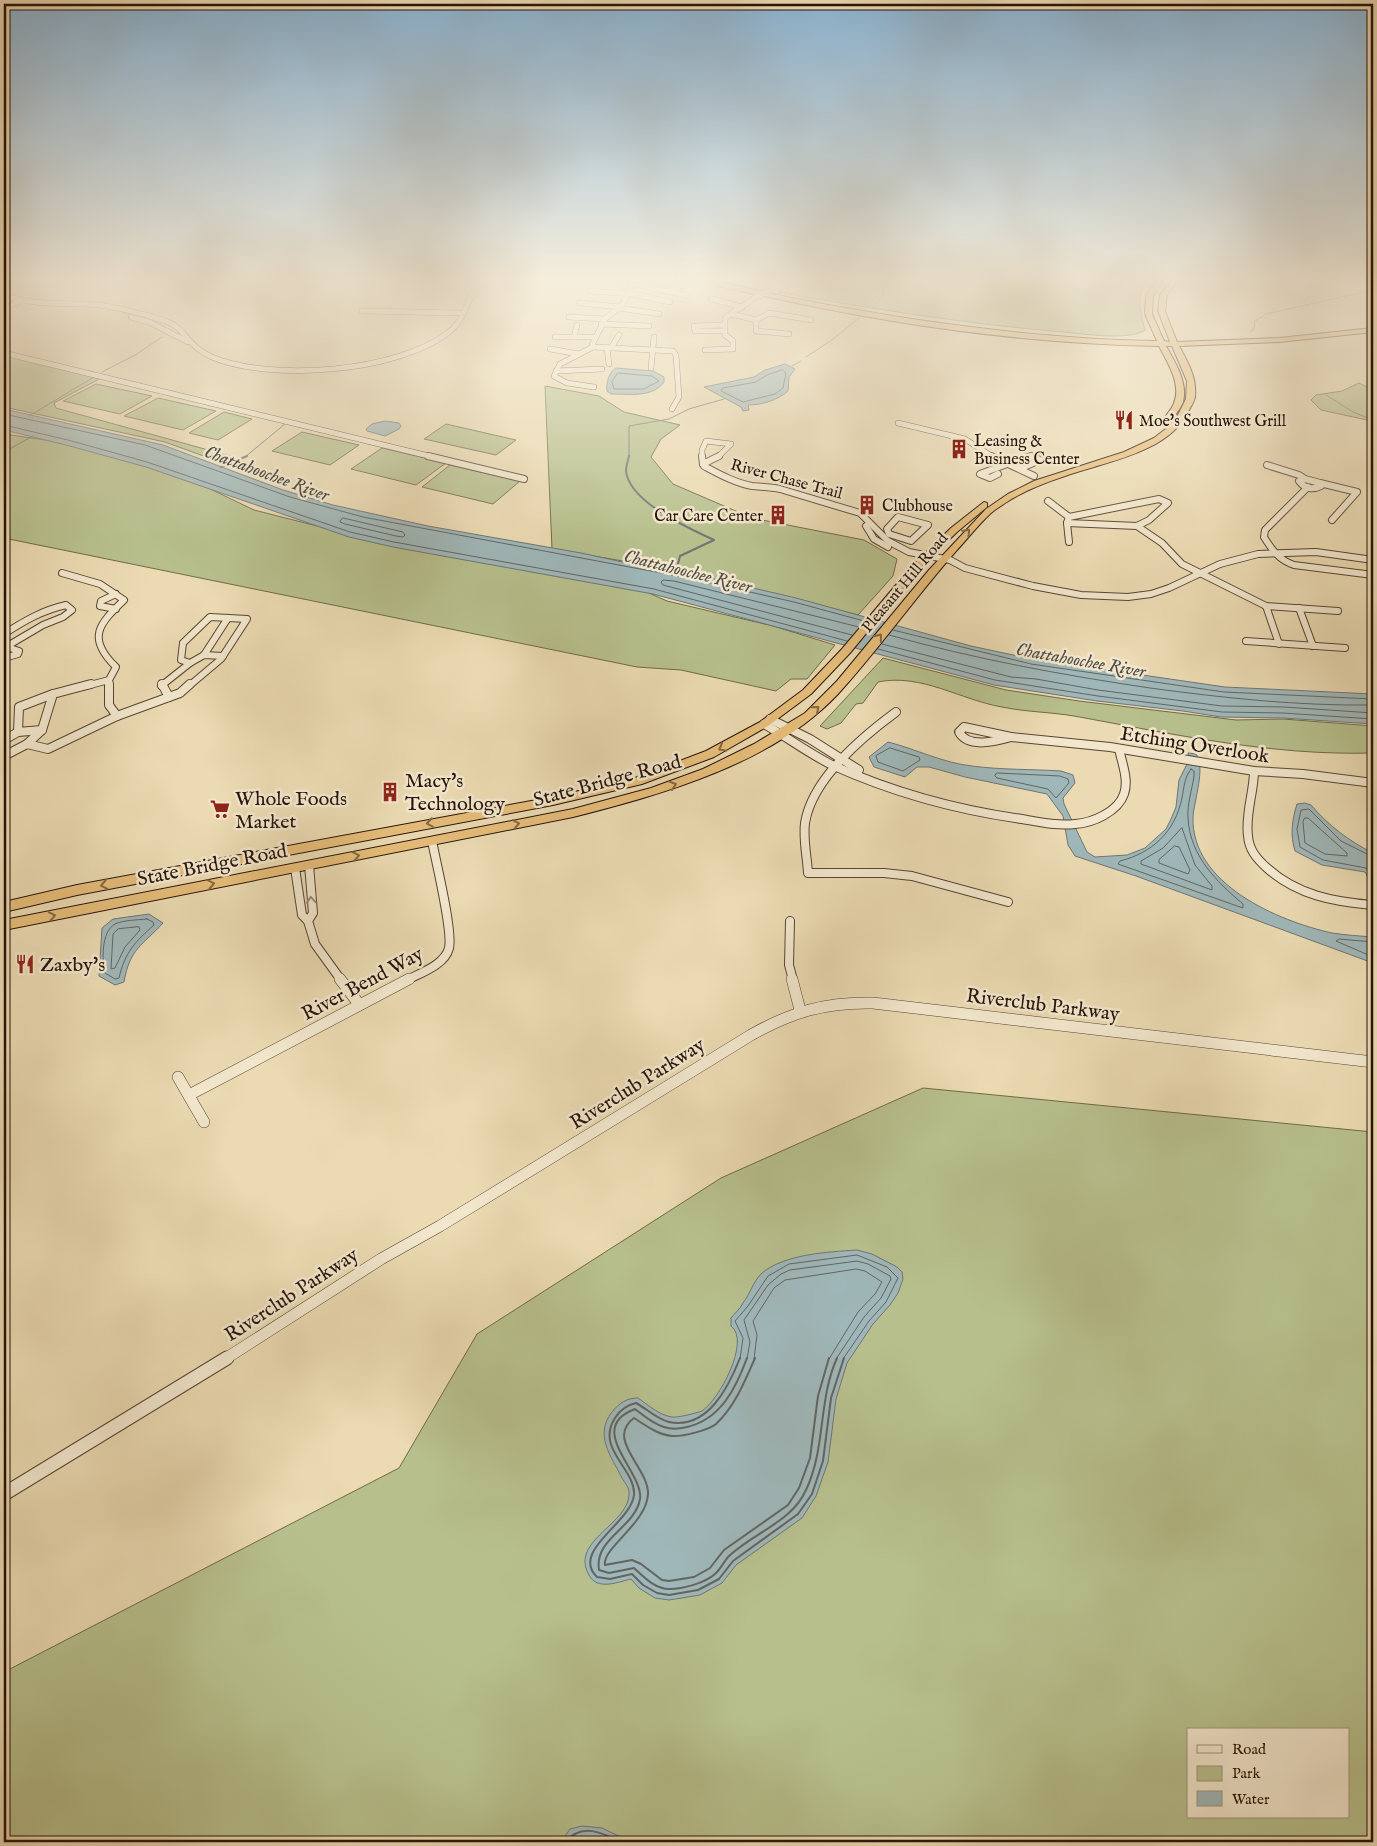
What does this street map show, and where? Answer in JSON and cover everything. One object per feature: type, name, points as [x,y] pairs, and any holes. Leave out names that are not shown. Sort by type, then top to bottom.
[{"type":"highway","name":"Pleasant Hill Road","points":[[846,651],[879,609],[925,558],[954,530],[990,501],[1034,476],[1123,448],[1146,437],[1170,416],[1177,407],[1180,385],[1173,365]]},
{"type":"highway","name":"Pleasant Hill Road","points":[[860,660],[966,532],[994,507],[1026,489],[1064,473],[1139,448],[1174,425],[1188,407],[1192,395],[1192,386],[1186,365]]},
{"type":"highway","points":[[994,507],[994,502],[1028,483],[1034,476]]},
{"type":"highway","name":"State Bridge Road","points":[[4,907],[105,884],[553,801],[638,781],[710,754],[767,722],[808,692],[846,651]]},
{"type":"highway","name":"State Bridge Road","points":[[4,925],[305,870],[432,841],[573,813],[639,796],[698,776],[751,753],[814,711],[860,660]]},
{"type":"street","points":[[54,365],[524,479]]},
{"type":"street","points":[[241,365],[288,370],[354,365]]},
{"type":"street","points":[[559,365],[554,376],[556,379],[594,388]]},
{"type":"street","points":[[672,409],[679,397],[676,365]]},
{"type":"street","points":[[556,371],[602,369]]},
{"type":"street","points":[[898,423],[965,439],[991,456],[1034,476]]},
{"type":"street","name":"River Chase Trail","points":[[703,464],[717,458],[731,444],[706,441],[703,445],[701,458],[703,464],[704,466],[732,480],[758,487],[780,488],[860,513],[867,517],[866,526],[874,539],[899,551],[925,558],[961,564],[965,568],[1066,593],[1115,597],[1152,593],[1180,584],[1200,573],[1242,557],[1274,552],[1324,552],[1373,560]]},
{"type":"street","points":[[991,469],[998,474],[990,478],[980,474],[991,469],[1012,465]]},
{"type":"street","points":[[1267,465],[1320,483],[1356,492],[1332,520]]},
{"type":"street","points":[[1305,478],[1300,480],[1300,483],[1308,488],[1320,487],[1320,483]]},
{"type":"street","points":[[1308,488],[1265,530],[1264,537],[1274,552],[1285,562],[1294,565],[1373,575]]},
{"type":"street","points":[[1068,520],[1159,499],[1168,503],[1149,520],[1137,526]]},
{"type":"street","points":[[1048,501],[1068,520],[1137,526],[1162,543],[1177,560],[1266,606],[1338,611]]},
{"type":"street","points":[[899,551],[915,539],[928,524],[901,517],[888,525],[889,534],[911,541]]},
{"type":"street","points":[[1068,520],[1069,542]]},
{"type":"street","points":[[62,573],[100,584],[124,600],[100,626],[99,643],[104,656],[116,667],[108,680],[110,705],[118,716]]},
{"type":"street","points":[[116,594],[101,601],[100,606],[116,609]]},
{"type":"street","points":[[4,634],[31,616],[49,608],[66,605],[72,610],[62,618],[43,625],[5,647]]},
{"type":"street","points":[[1266,606],[1279,644]]},
{"type":"street","points":[[1299,608],[1313,646]]},
{"type":"street","points":[[27,744],[48,749],[118,716],[180,693],[223,656],[247,619],[210,617],[183,643],[181,660],[190,663]]},
{"type":"street","points":[[169,697],[161,685],[204,655],[228,618]]},
{"type":"street","points":[[1246,642],[1345,648]]},
{"type":"street","points":[[4,658],[18,654],[19,651],[5,647]]},
{"type":"street","points":[[204,655],[223,656]]},
{"type":"street","points":[[18,732],[19,707],[54,694],[108,680]]},
{"type":"street","points":[[4,756],[27,744],[42,730],[54,694]]},
{"type":"street","points":[[896,712],[886,719],[840,763],[814,795],[808,808],[804,838],[808,873],[884,873],[912,876],[1008,902]]},
{"type":"street","points":[[767,722],[785,731],[810,739],[840,763],[870,780],[993,815],[1058,824],[1077,824],[1093,820],[1114,808],[1120,801],[1125,785],[1119,749]]},
{"type":"street","name":"Etching Overlook","points":[[1012,737],[992,743],[976,743],[960,736],[960,732],[964,727],[970,726],[1012,737],[1119,749],[1254,770],[1373,783]]},
{"type":"street","points":[[4,740],[18,732],[42,730]]},
{"type":"street","points":[[785,731],[807,752],[840,763]]},
{"type":"street","points":[[1254,770],[1255,787],[1248,828],[1249,844],[1257,858],[1282,882],[1315,897],[1347,904],[1373,905]]},
{"type":"street","name":"River Bend Way","points":[[189,1094],[437,964],[449,949],[450,931],[432,841]]},
{"type":"street","points":[[305,870],[298,882],[302,915],[308,921],[314,944],[359,1004]]},
{"type":"street","points":[[305,870],[313,913],[308,921]]},
{"type":"street","points":[[790,921],[788,942],[789,965],[800,1010]]},
{"type":"street","name":"Riverclub Parkway","points":[[4,1494],[285,1322],[381,1259],[440,1226],[751,1035],[778,1019],[800,1010],[834,1003],[873,1003],[1373,1062]]},
{"type":"street","points":[[178,1077],[204,1122]]},
{"type":"green space","points":[[4,365],[47,365],[101,378],[54,403],[56,408],[230,456],[220,462],[165,442],[4,407]]},
{"type":"green space","points":[[1359,383],[1373,390],[1373,425],[1367,420],[1321,410],[1311,400],[1316,395],[1342,391]]},
{"type":"green space","points":[[96,384],[152,396],[120,414],[63,401]]},
{"type":"green space","points":[[545,386],[599,396],[624,412],[680,425],[661,439],[651,457],[673,484],[752,518],[864,540],[897,559],[893,576],[858,615],[676,570],[552,549]]},
{"type":"green space","points":[[158,398],[216,411],[183,430],[124,416]]},
{"type":"green space","points":[[224,412],[252,419],[218,440],[189,433]]},
{"type":"green space","points":[[446,424],[516,440],[496,455],[424,439]]},
{"type":"green space","points":[[302,432],[359,445],[330,465],[272,451]]},
{"type":"green space","points":[[4,434],[94,447],[200,484],[254,510],[329,529],[624,582],[667,601],[773,626],[835,645],[807,679],[791,679],[776,691],[681,670],[637,667],[4,538]]},
{"type":"green space","points":[[382,448],[446,463],[416,485],[351,469]]},
{"type":"green space","points":[[450,465],[520,481],[493,504],[422,487]]},
{"type":"green space","points":[[883,658],[1006,690],[1079,701],[1236,720],[1283,719],[1373,726],[1373,753],[1298,751],[1223,742],[1074,716],[1002,707],[925,684],[894,680],[878,682],[863,703],[856,704],[841,723],[827,729],[820,726]]},
{"type":"green space","points":[[923,1088],[1373,1132],[1373,1842],[4,1842],[4,1672],[399,1468],[477,1334],[721,1178]]},
{"type":"water","points":[[781,365],[787,365],[795,369],[789,377],[788,391],[780,397],[769,401],[748,405],[749,410],[743,411],[741,407],[704,387],[754,377],[765,370]]},
{"type":"water","points":[[616,368],[653,371],[664,377],[664,382],[653,391],[647,393],[611,394],[607,391],[608,381]]},
{"type":"water","points":[[4,409],[163,445],[283,490],[333,505],[428,526],[581,553],[641,566],[676,570],[796,598],[971,646],[1032,659],[1225,687],[1373,694],[1373,724],[1283,718],[1221,717],[994,685],[653,594],[393,547],[349,537],[146,467],[4,430]]},
{"type":"water","points":[[385,421],[399,423],[401,426],[385,436],[367,431],[366,429],[372,424]]},
{"type":"water","points":[[888,742],[961,764],[994,768],[1061,771],[1073,775],[1075,783],[1063,798],[1064,804],[1087,852],[1095,857],[1127,855],[1145,848],[1166,829],[1176,807],[1179,780],[1189,760],[1188,753],[1196,754],[1199,760],[1200,775],[1193,817],[1196,841],[1206,862],[1222,880],[1242,896],[1264,909],[1287,919],[1332,933],[1373,937],[1373,963],[1136,876],[1075,856],[1068,845],[1063,816],[1047,794],[965,777],[929,767],[917,767],[905,777],[874,767],[869,757]]},
{"type":"water","points":[[1305,803],[1311,805],[1340,832],[1373,853],[1373,886],[1365,872],[1322,865],[1295,851],[1292,833],[1294,816],[1297,804]]},
{"type":"water","points":[[149,914],[163,923],[133,954],[124,982],[115,985],[99,976],[102,928],[113,919]]},
{"type":"water","points":[[857,1250],[872,1254],[897,1267],[902,1272],[903,1279],[898,1293],[890,1305],[873,1324],[847,1363],[836,1399],[828,1462],[816,1496],[802,1518],[736,1565],[722,1583],[700,1595],[669,1600],[655,1598],[639,1588],[631,1579],[608,1584],[597,1583],[593,1580],[585,1563],[587,1552],[593,1542],[621,1514],[627,1503],[629,1492],[609,1454],[604,1437],[604,1429],[612,1412],[624,1402],[638,1398],[667,1416],[682,1416],[702,1411],[717,1395],[735,1357],[736,1334],[731,1326],[731,1318],[748,1296],[761,1274],[770,1267],[793,1258],[820,1253]]},
{"type":"water","points":[[582,1826],[602,1828],[631,1842],[561,1842],[570,1829]]},
{"type":"waterway","points":[[102,372],[115,365]]},
{"type":"waterway","points":[[29,416],[94,377]]},
{"type":"waterway","points":[[1326,395],[1353,412],[1373,420]]},
{"type":"waterway","points":[[629,456],[629,426],[669,419],[689,409],[724,399]]},
{"type":"waterway","name":"Chattahoochee River","points":[[245,457],[285,424]]},
{"type":"waterway","points":[[4,452],[33,436]]},
{"type":"waterway","name":"Chattahoochee River","points":[[629,456],[626,471],[630,482],[649,504],[676,522],[714,540],[680,556],[676,572]]},
{"type":"waterway","name":"Chattahoochee River","points":[[221,467],[245,457]]},
{"type":"place","name":"Moe's Southwest Grill","points":[[1124,420]]},
{"type":"place","name":"Leasing & Business Center","points":[[959,449]]},
{"type":"place","name":"Clubhouse","points":[[867,505]]},
{"type":"place","name":"Car Care Center","points":[[778,515]]},
{"type":"place","name":"Macy's Technology","points":[[390,792]]},
{"type":"place","name":"Whole Foods Market","points":[[220,809]]},
{"type":"place","name":"Zaxby's","points":[[25,964]]}]
